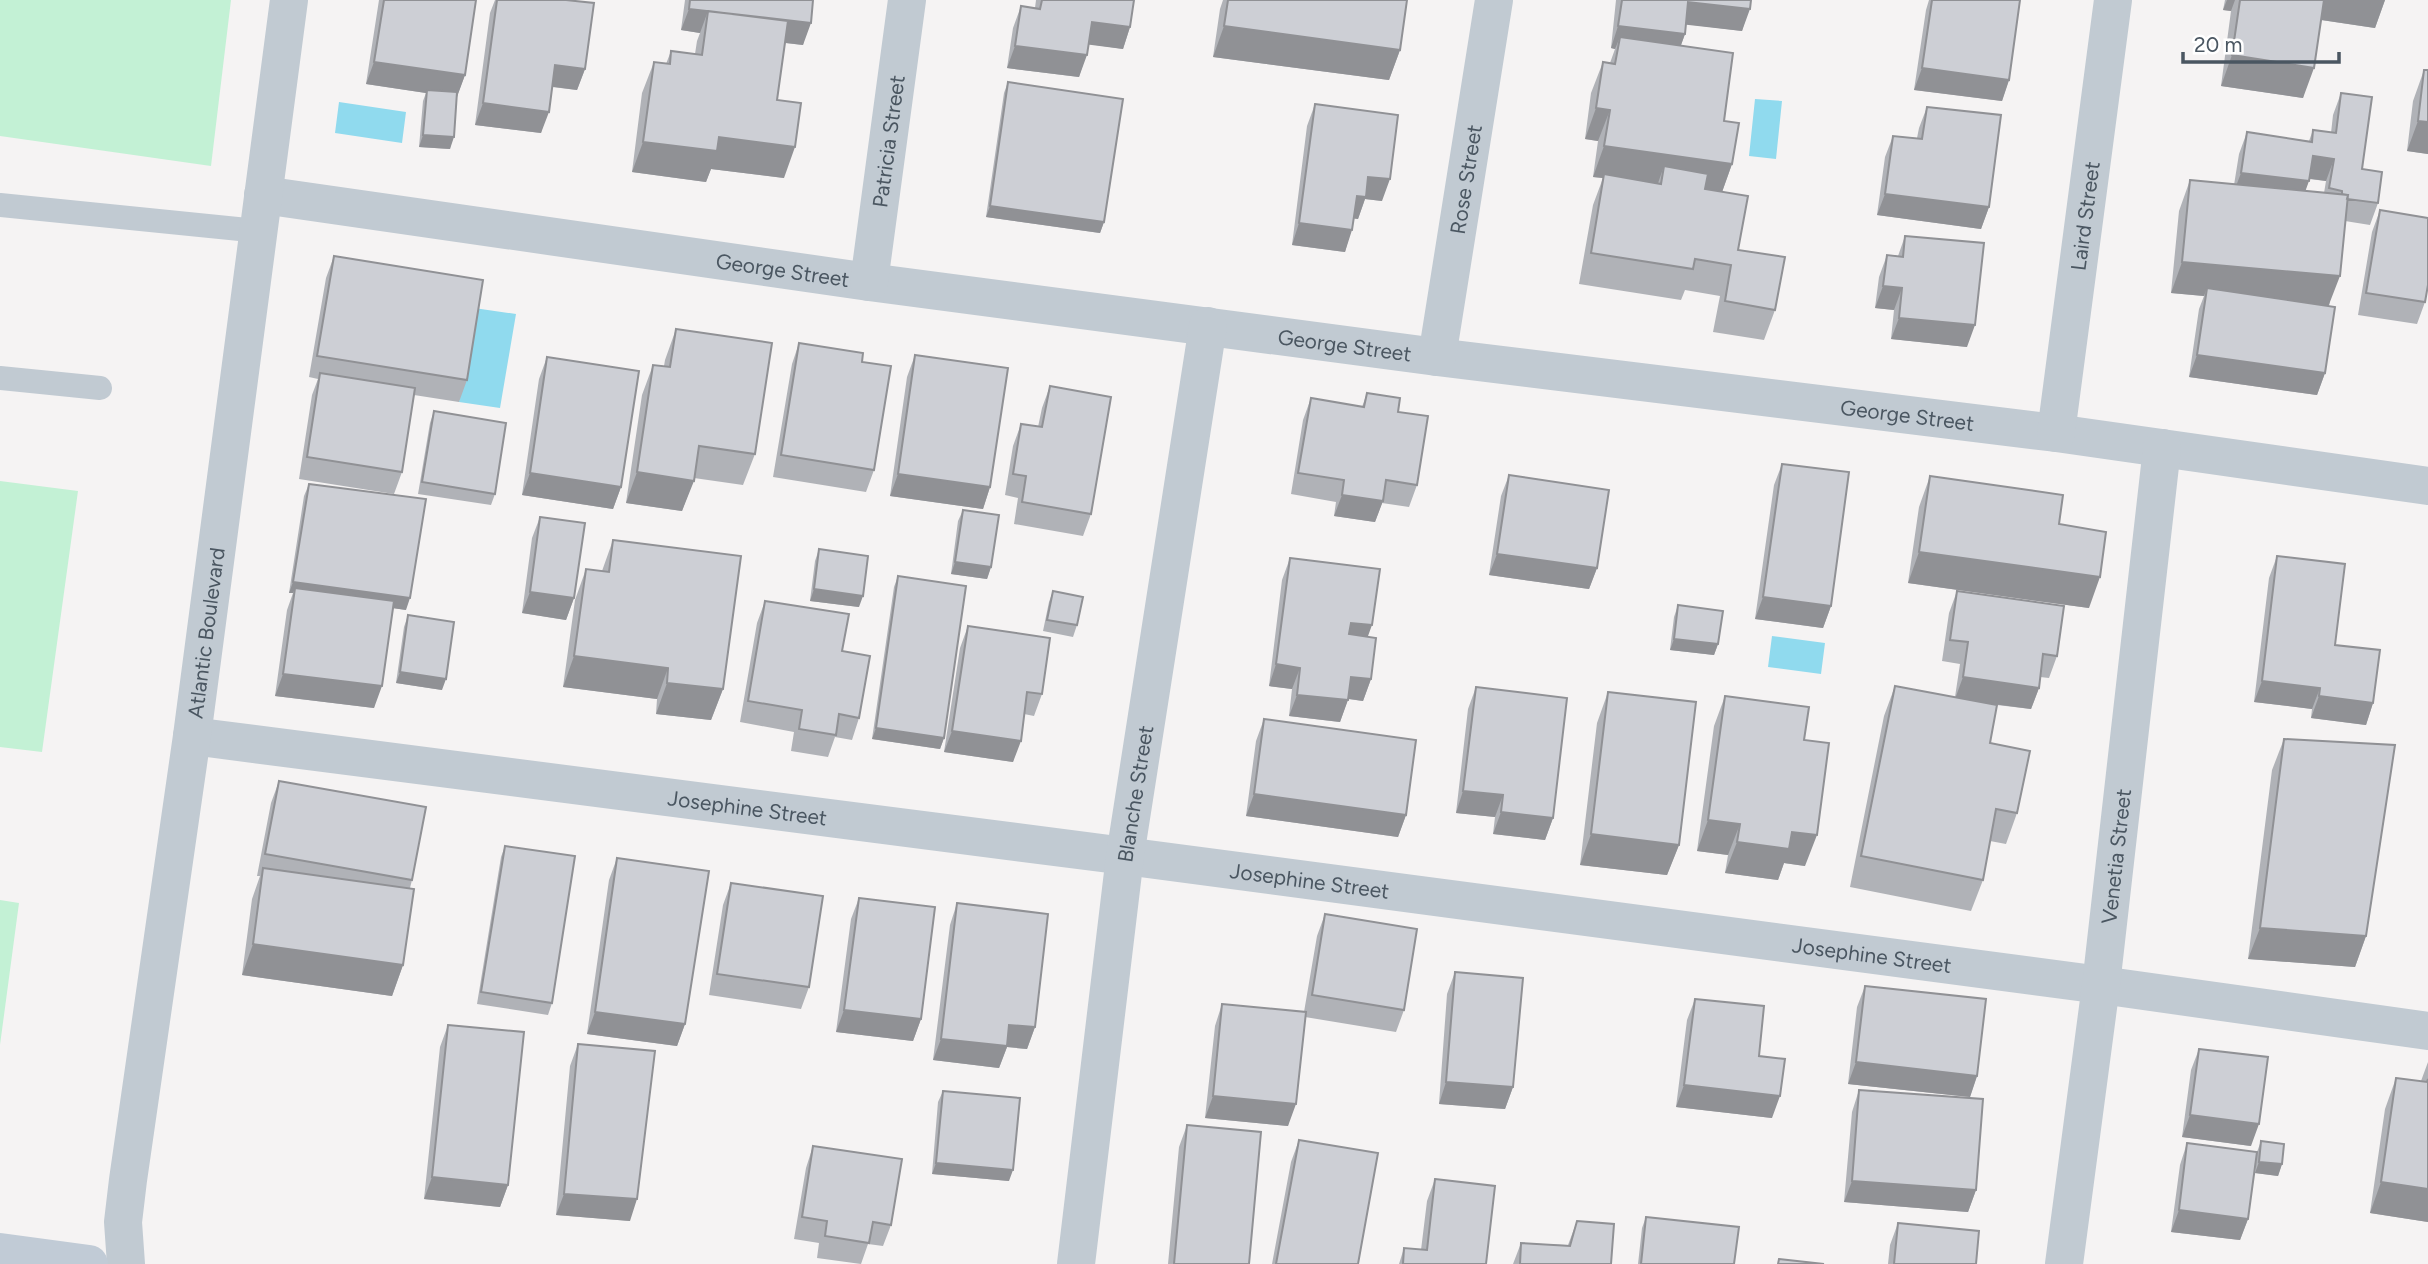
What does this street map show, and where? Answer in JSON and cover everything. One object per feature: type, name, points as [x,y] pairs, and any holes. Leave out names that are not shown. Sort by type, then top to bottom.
[{"type":"main road","points":[[0,1252],[89,1264]]},
{"type":"street","name":"Atlantic Boulevard","points":[[127,1264],[123,1222],[128,1180],[192,736],[289,0]]},
{"type":"street","name":"Patricia Street","points":[[869,282],[907,0]]},
{"type":"street","name":"Rose Street","points":[[1437,357],[1494,0]]},
{"type":"street","name":"Laird Street","points":[[2056,433],[2113,0]]},
{"type":"street","name":"George Street","points":[[260,213],[869,282],[1437,357],[2056,433],[2428,486]]},
{"type":"street","name":"Blanche Street","points":[[1076,1264],[1125,856],[1208,326]]},
{"type":"street","name":"Venetia Street","points":[[2064,1264],[2101,985],[2162,448]]},
{"type":"street","name":"Josephine Street","points":[[192,736],[1125,856],[2428,1031]]},
{"type":"lane","points":[[0,205],[260,213]]},
{"type":"lane","points":[[0,378],[100,388]]},
{"type":"green space","points":[[0,0],[231,0],[211,166],[0,136]]},
{"type":"green space","points":[[0,481],[78,491],[42,752],[0,747]]},
{"type":"green space","points":[[0,900],[19,903],[0,1045]]},
{"type":"water","points":[[1755,99],[1782,101],[1776,159],[1749,156]]},
{"type":"water","points":[[339,102],[406,112],[402,143],[335,133]]},
{"type":"water","points":[[474,308],[516,314],[500,408],[459,402]]},
{"type":"water","points":[[1772,636],[1825,643],[1821,674],[1768,667]]},
{"type":"building","points":[[384,0],[476,0],[465,75],[374,62]]},
{"type":"building","points":[[497,0],[566,0],[594,3],[585,69],[555,65],[549,112],[483,103]]},
{"type":"building","points":[[690,0],[813,0],[811,23],[689,9]]},
{"type":"building","points":[[1042,0],[1134,0],[1130,27],[1092,22],[1087,55],[1015,46],[1021,6],[1040,9]]},
{"type":"building","points":[[1228,0],[1407,0],[1400,50],[1224,26]]},
{"type":"building","points":[[1622,0],[1751,0],[1750,9],[1688,2],[1685,34],[1618,26]]},
{"type":"building","points":[[1932,0],[2020,0],[2009,80],[1922,68]]},
{"type":"building","points":[[2240,0],[2324,0],[2314,68],[2232,55]]},
{"type":"building","points":[[708,11],[788,21],[777,100],[801,103],[795,147],[719,137],[717,151],[643,142],[654,62],[670,64],[671,51],[702,55]]},
{"type":"building","points":[[1620,37],[1733,53],[1724,121],[1739,123],[1732,164],[1604,146],[1610,110],[1596,108],[1603,62],[1615,64]]},
{"type":"building","points":[[2424,70],[2428,70],[2428,122],[2418,121]]},
{"type":"building","points":[[1008,82],[1123,99],[1104,222],[990,206]]},
{"type":"building","points":[[427,90],[457,92],[454,137],[423,135]]},
{"type":"building","points":[[2341,93],[2372,97],[2362,169],[2382,172],[2378,203],[2347,199],[2348,195],[2342,194],[2342,191],[2329,188],[2334,159],[2313,156],[2309,181],[2241,173],[2247,132],[2312,142],[2313,130],[2336,133]]},
{"type":"building","points":[[1315,104],[1398,115],[1390,179],[1368,177],[1366,197],[1357,196],[1352,230],[1299,223]]},
{"type":"building","points":[[1927,107],[2001,115],[1989,207],[1885,194],[1893,136],[1922,139]]},
{"type":"building","points":[[1664,166],[1708,174],[1705,189],[1748,196],[1738,250],[1785,257],[1775,310],[1725,301],[1731,265],[1695,259],[1693,269],[1591,253],[1604,174],[1661,184]]},
{"type":"building","points":[[2190,180],[2348,195],[2340,276],[2182,262]]},
{"type":"building","points":[[2380,210],[2428,218],[2428,285],[2425,302],[2366,293]]},
{"type":"building","points":[[1905,236],[1984,243],[1975,325],[1899,318],[1902,288],[1883,286],[1887,255],[1903,257]]},
{"type":"building","points":[[334,256],[483,280],[467,380],[317,356]]},
{"type":"building","points":[[2207,288],[2335,307],[2325,373],[2197,355]]},
{"type":"building","points":[[676,329],[772,343],[755,454],[699,446],[694,481],[637,472],[653,365],[670,367]]},
{"type":"building","points":[[799,343],[863,353],[862,362],[891,366],[874,470],[781,455]]},
{"type":"building","points":[[915,355],[1008,368],[990,487],[898,474]]},
{"type":"building","points":[[547,357],[639,371],[621,487],[530,473]]},
{"type":"building","points":[[320,373],[415,388],[402,472],[307,457]]},
{"type":"building","points":[[1050,386],[1111,397],[1091,514],[1022,502],[1026,476],[1013,474],[1021,424],[1042,427]]},
{"type":"building","points":[[1367,393],[1400,398],[1398,412],[1428,416],[1417,485],[1386,480],[1383,501],[1342,495],[1344,480],[1298,473],[1311,398],[1364,407]]},
{"type":"building","points":[[434,411],[506,423],[495,494],[422,482]]},
{"type":"building","points":[[1782,464],[1849,472],[1831,606],[1763,597]]},
{"type":"building","points":[[1509,475],[1609,490],[1597,568],[1497,554]]},
{"type":"building","points":[[1930,476],[2063,495],[2059,524],[2106,532],[2100,577],[1919,552]]},
{"type":"building","points":[[309,484],[426,499],[410,598],[293,582]]},
{"type":"building","points":[[963,510],[999,515],[991,567],[955,562]]},
{"type":"building","points":[[540,517],[585,523],[574,598],[530,592]]},
{"type":"building","points":[[613,540],[741,556],[723,689],[667,683],[668,668],[574,656],[586,569],[609,572]]},
{"type":"building","points":[[819,549],[868,556],[863,596],[814,589]]},
{"type":"building","points":[[2277,556],[2345,564],[2335,645],[2380,650],[2373,703],[2319,696],[2320,688],[2262,681]]},
{"type":"building","points":[[1290,558],[1380,569],[1372,625],[1351,623],[1349,634],[1376,638],[1371,679],[1351,677],[1348,700],[1297,695],[1300,668],[1276,664]]},
{"type":"building","points":[[898,576],[966,586],[944,738],[876,728]]},
{"type":"building","points":[[295,588],[394,601],[382,686],[283,674]]},
{"type":"building","points":[[1053,591],[1083,597],[1077,625],[1047,620]]},
{"type":"building","points":[[1957,591],[2064,606],[2057,656],[2043,654],[2039,688],[1963,677],[1968,642],[1950,640]]},
{"type":"building","points":[[765,601],[849,614],[842,651],[870,656],[859,718],[839,714],[836,735],[799,729],[802,710],[748,701]]},
{"type":"building","points":[[1678,605],[1723,611],[1718,644],[1674,639]]},
{"type":"building","points":[[408,615],[454,622],[446,679],[400,672]]},
{"type":"building","points":[[968,626],[1050,638],[1042,694],[1027,692],[1021,741],[952,731]]},
{"type":"building","points":[[1895,686],[1997,705],[1990,743],[2030,751],[2017,813],[1996,809],[1983,880],[1861,856]]},
{"type":"building","points":[[1476,687],[1567,698],[1553,818],[1501,812],[1503,795],[1463,791]]},
{"type":"building","points":[[1608,692],[1696,702],[1679,845],[1591,834]]},
{"type":"building","points":[[1725,696],[1809,707],[1804,740],[1829,743],[1817,835],[1792,832],[1789,849],[1737,842],[1740,824],[1708,820]]},
{"type":"building","points":[[1264,719],[1416,740],[1406,815],[1254,794]]},
{"type":"building","points":[[2284,739],[2395,745],[2366,936],[2260,928]]},
{"type":"building","points":[[279,781],[426,807],[412,880],[265,854]]},
{"type":"building","points":[[505,846],[575,856],[552,1003],[481,992]]},
{"type":"building","points":[[617,858],[709,871],[685,1024],[595,1012]]},
{"type":"building","points":[[263,868],[414,889],[403,965],[253,944]]},
{"type":"building","points":[[731,883],[823,896],[809,987],[717,974]]},
{"type":"building","points":[[859,898],[935,907],[921,1019],[844,1010]]},
{"type":"building","points":[[957,903],[1048,914],[1035,1027],[1009,1025],[1007,1046],[941,1039]]},
{"type":"building","points":[[1325,914],[1417,929],[1404,1010],[1312,995]]},
{"type":"building","points":[[1455,972],[1523,978],[1513,1087],[1446,1082]]},
{"type":"building","points":[[1865,986],[1986,999],[1977,1076],[1856,1062]]},
{"type":"building","points":[[1695,999],[1764,1006],[1759,1056],[1785,1059],[1780,1096],[1684,1085]]},
{"type":"building","points":[[1222,1004],[1306,1012],[1296,1104],[1213,1096]]},
{"type":"building","points":[[448,1025],[524,1032],[508,1185],[432,1177]]},
{"type":"building","points":[[578,1044],[655,1051],[637,1199],[564,1194]]},
{"type":"building","points":[[2199,1049],[2268,1057],[2259,1124],[2190,1115]]},
{"type":"building","points":[[2396,1078],[2427,1082],[2428,1079],[2428,1189],[2381,1182]]},
{"type":"building","points":[[1859,1090],[1983,1099],[1976,1190],[1852,1181]]},
{"type":"building","points":[[943,1091],[1020,1098],[1013,1170],[936,1163]]},
{"type":"building","points":[[1187,1125],[1261,1132],[1249,1264],[1174,1264]]},
{"type":"building","points":[[1299,1140],[1378,1153],[1358,1264],[1276,1264]]},
{"type":"building","points":[[2261,1141],[2284,1144],[2282,1164],[2259,1162]]},
{"type":"building","points":[[2187,1143],[2257,1152],[2248,1219],[2179,1210]]},
{"type":"building","points":[[813,1146],[902,1159],[891,1225],[873,1222],[869,1243],[825,1236],[827,1221],[802,1217]]},
{"type":"building","points":[[1435,1179],[1495,1186],[1486,1264],[1403,1264],[1404,1248],[1427,1250]]},
{"type":"building","points":[[1646,1217],[1739,1227],[1734,1264],[1641,1264]]},
{"type":"building","points":[[1577,1221],[1614,1224],[1611,1264],[1520,1264],[1521,1243],[1570,1246]]},
{"type":"building","points":[[1898,1223],[1979,1231],[1976,1264],[1894,1264]]},
{"type":"building","points":[[1779,1259],[1824,1264],[1778,1264]]}]
